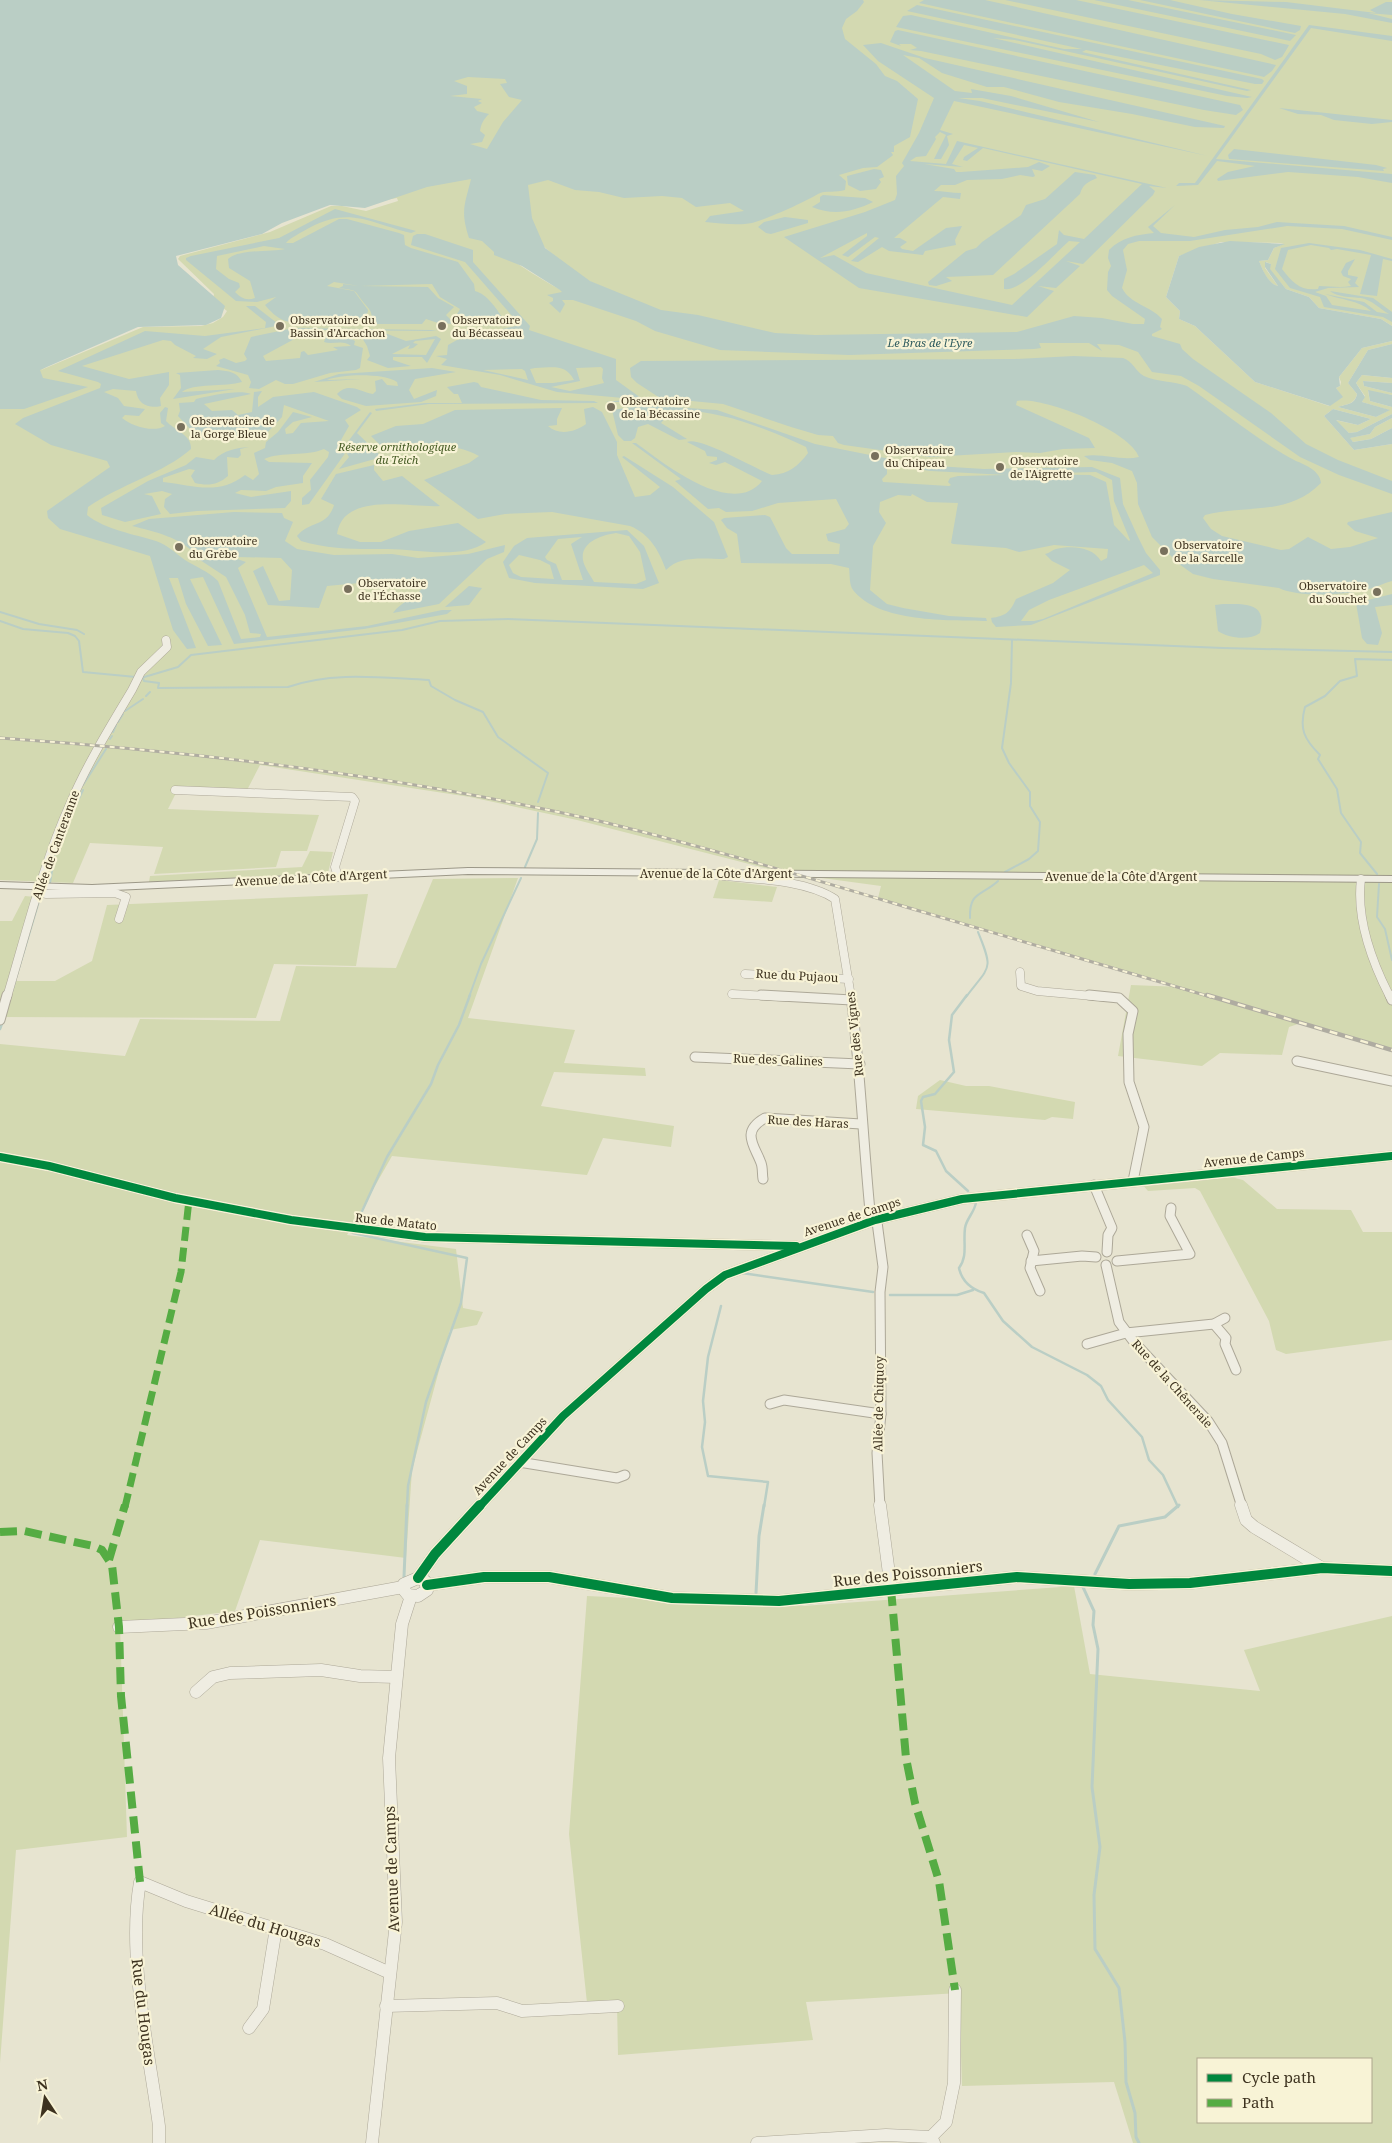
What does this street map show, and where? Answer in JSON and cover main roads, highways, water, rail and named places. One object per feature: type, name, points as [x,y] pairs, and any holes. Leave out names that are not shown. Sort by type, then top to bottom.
[{"type":"main road","name":"Avenue de la Côte d'Argent","points":[[0,885],[43,891],[115,890],[338,876],[468,871],[711,874],[785,880],[1392,879]]},
{"type":"water","name":"Le Bras de l'Eyre","points":[[0,0],[863,0],[864,2],[857,11],[846,19],[842,28],[845,39],[876,64],[885,76],[897,81],[918,99],[910,137],[894,146],[894,152],[891,152],[893,155],[877,167],[863,168],[839,175],[846,181],[845,190],[821,193],[759,221],[734,224],[705,222],[710,216],[744,211],[730,203],[696,207],[682,198],[662,196],[624,198],[599,192],[575,190],[548,180],[528,185],[532,218],[545,248],[590,281],[661,310],[698,315],[775,333],[815,335],[1017,332],[1074,316],[1144,324],[1145,319],[1112,296],[1107,290],[1108,272],[1111,266],[1108,258],[1109,250],[1119,242],[1130,237],[1154,233],[1148,227],[1175,205],[1153,226],[1161,233],[1194,237],[1225,230],[1258,227],[1277,222],[1344,226],[1392,237],[1392,240],[1342,229],[1287,226],[1190,241],[1139,241],[1128,244],[1123,250],[1127,270],[1122,288],[1130,298],[1162,319],[1160,327],[1162,329],[1152,334],[1152,336],[1180,344],[1182,349],[1193,359],[1271,413],[1306,444],[1338,460],[1392,481],[1392,494],[1339,475],[1300,457],[1199,386],[1181,376],[1152,372],[1138,352],[1119,345],[1097,344],[1102,351],[1089,343],[1039,343],[1041,348],[1034,349],[849,355],[720,350],[655,331],[636,321],[573,300],[562,300],[565,304],[560,313],[549,303],[553,301],[553,298],[547,295],[562,292],[560,290],[522,266],[494,255],[494,252],[482,241],[469,238],[464,214],[471,179],[427,187],[365,208],[330,205],[282,223],[262,234],[176,256],[178,265],[225,306],[221,318],[206,325],[138,327],[40,370],[43,378],[88,387],[24,409],[0,409]],"holes":[[[468,77],[505,79],[507,83],[500,84],[509,97],[522,100],[503,122],[487,149],[470,144],[482,142],[485,135],[480,131],[480,128],[489,114],[477,111],[474,107],[482,103],[478,101],[482,99],[450,96],[467,94],[467,86],[454,81]]]},
{"type":"water","points":[[924,0],[985,0],[1276,65],[1264,77],[919,3]]},
{"type":"water","points":[[1005,0],[1076,0],[1289,45],[1282,57],[1275,60],[1261,54]]},
{"type":"water","points":[[1094,0],[1128,0],[1296,35],[1290,41]]},
{"type":"water","points":[[1140,0],[1170,0],[1232,14],[1301,26],[1300,30],[1295,33]]},
{"type":"water","points":[[1199,0],[1286,2],[1376,13],[1370,10],[1386,2],[1392,2],[1392,15],[1368,13],[1392,19],[1392,23],[1345,14]]},
{"type":"water","points":[[917,5],[1262,79],[1264,81],[1262,84],[1255,84],[1086,50],[1082,52],[1251,90],[1247,91],[1015,40],[993,38],[1252,97],[1227,96],[896,27],[903,16],[911,15],[1064,49],[1082,49],[907,11]]},
{"type":"water","points":[[1309,25],[1392,36],[1392,41],[1311,28],[1216,159],[1392,174],[1392,183],[1358,177],[1288,172],[1218,181],[1217,179],[1228,172],[1255,166],[1217,161],[1198,185],[1176,186],[1179,183],[1195,183]]},
{"type":"water","points":[[898,30],[1240,105],[1243,110],[1236,115],[1204,110],[910,50],[917,48],[911,44],[899,44],[901,46],[890,42],[895,31]]},
{"type":"water","points":[[881,43],[925,58],[1225,126],[1224,128],[1195,127],[1059,102],[1004,87],[987,87],[942,73],[919,58],[903,55],[955,91],[972,93],[971,89],[1011,96],[1099,122],[982,98],[958,98],[980,101],[1208,156],[954,101],[940,130],[953,134],[947,136],[949,145],[941,159],[934,159],[946,135],[940,132],[935,137],[936,139],[926,156],[916,157],[910,161],[946,164],[957,141],[1167,188],[1149,186],[1155,191],[1153,195],[1083,264],[1066,261],[1080,266],[1056,288],[1038,286],[1054,291],[1027,317],[859,288],[784,237],[865,212],[895,200],[897,194],[896,176],[904,166],[902,163],[919,133],[934,98],[878,61],[863,45]],"holes":[[[964,145],[978,148],[964,157],[963,160],[967,161],[983,148],[1142,184],[1084,239],[1064,235],[1059,230],[1057,244],[1004,279],[1004,289],[1020,284],[1038,271],[1069,241],[1080,242],[1012,305],[866,273],[834,255],[820,258],[867,233],[867,236],[842,255],[848,257],[875,237],[879,238],[851,261],[858,262],[882,247],[889,251],[923,255],[925,251],[956,245],[955,240],[962,226],[946,228],[913,251],[902,249],[900,247],[907,242],[900,238],[894,238],[943,197],[960,199],[961,193],[934,191],[941,185],[955,185],[967,180],[1002,179],[1020,175],[1033,177],[1035,176],[1032,169],[1042,171],[1050,166],[1039,162],[1028,167],[956,172],[954,169],[924,164],[963,167],[952,164]]]},
{"type":"water","points":[[1279,108],[1392,120],[1392,122],[1372,124],[1334,120],[1321,115],[1298,114]]},
{"type":"water","points":[[1234,149],[1376,165],[1387,168],[1383,169],[1384,171],[1229,159],[1228,155]]},
{"type":"water","points":[[874,169],[881,170],[884,177],[879,179],[881,182],[876,189],[860,191],[848,185],[847,176]]},
{"type":"water","points":[[1075,172],[1095,175],[1097,178],[1086,184],[1080,194],[993,275],[946,277],[952,281],[936,286],[929,285],[928,282],[966,251],[976,248],[1021,215],[1026,205],[1045,199]]},
{"type":"water","points":[[823,195],[865,198],[873,202],[843,212],[820,210],[812,207],[820,202],[820,197]]},
{"type":"water","points":[[335,209],[416,231],[411,233],[360,218],[336,218],[323,221],[309,228],[286,243],[293,243],[339,219],[347,219],[399,233],[404,235],[405,245],[411,248],[458,262],[474,284],[475,291],[488,299],[503,319],[497,325],[462,326],[454,319],[460,309],[440,297],[432,284],[360,286],[428,287],[438,298],[454,307],[446,315],[455,324],[438,323],[426,319],[422,324],[369,324],[368,321],[372,317],[371,313],[357,293],[353,290],[339,288],[343,284],[359,286],[334,282],[327,286],[354,291],[368,310],[365,316],[345,323],[302,324],[290,322],[278,317],[265,305],[276,297],[257,302],[236,301],[186,260],[186,258],[191,256],[279,238]],"holes":[[[264,246],[285,249],[247,252],[228,259],[229,268],[250,281],[255,298],[252,299],[239,296],[235,292],[240,287],[239,283],[229,279],[216,269],[217,256]]]},
{"type":"water","points":[[785,217],[808,220],[808,223],[771,234],[758,227],[764,222]]},
{"type":"water","points":[[425,234],[473,250],[473,262],[530,326],[529,330],[616,359],[616,380],[641,398],[642,402],[605,402],[634,399],[557,392],[500,375],[441,365],[447,359],[436,356],[447,355],[448,345],[457,340],[494,334],[456,334],[452,330],[490,332],[520,325],[465,262],[411,245],[413,236]],"holes":[[[601,367],[603,369],[602,378],[604,383],[570,391],[551,387],[580,381],[576,368]],[[558,368],[566,371],[574,380],[536,383],[530,369]],[[522,369],[525,371],[528,380],[483,370]]]},
{"type":"water","points":[[1230,241],[1285,244],[1274,248],[1268,260],[1259,261],[1274,285],[1278,286],[1265,267],[1265,262],[1271,264],[1270,269],[1286,289],[1309,297],[1319,308],[1381,319],[1392,326],[1392,341],[1362,348],[1339,377],[1340,386],[1336,388],[1343,397],[1330,406],[1255,382],[1195,326],[1179,319],[1180,311],[1166,297],[1179,256],[1199,247]]},
{"type":"water","points":[[1309,243],[1360,250],[1392,259],[1392,261],[1383,259],[1377,296],[1360,294],[1371,255],[1337,249],[1331,250],[1311,245],[1288,250],[1282,269],[1293,282],[1306,289],[1318,289],[1319,286],[1347,287],[1351,286],[1348,282],[1351,279],[1343,276],[1341,272],[1346,263],[1355,259],[1348,271],[1348,275],[1358,277],[1355,283],[1359,287],[1328,288],[1315,292],[1326,296],[1332,305],[1371,311],[1355,302],[1325,294],[1364,302],[1377,312],[1389,314],[1365,299],[1340,296],[1330,291],[1373,298],[1392,312],[1392,322],[1383,317],[1324,307],[1320,297],[1290,288],[1275,269],[1281,248]]},
{"type":"water","points":[[246,306],[255,306],[277,323],[276,326],[221,337],[203,349],[217,354],[207,359],[193,358],[196,356],[171,341],[163,340],[82,366],[129,379],[169,372],[169,385],[160,398],[161,406],[152,407],[144,404],[137,396],[136,391],[113,389],[104,392],[118,398],[124,406],[145,409],[139,416],[125,415],[122,418],[131,424],[143,428],[155,429],[165,426],[161,423],[160,413],[165,407],[168,408],[166,421],[186,436],[191,444],[191,449],[168,465],[113,492],[88,507],[87,515],[111,528],[168,547],[218,581],[241,639],[260,637],[261,634],[250,633],[245,615],[226,577],[200,560],[237,559],[246,562],[238,568],[267,637],[367,626],[442,610],[452,610],[447,614],[364,629],[234,644],[203,577],[190,579],[222,645],[208,646],[186,604],[178,578],[169,578],[196,648],[187,649],[173,630],[150,556],[60,529],[48,518],[47,511],[110,467],[107,461],[51,445],[15,424],[23,418],[100,388],[101,384],[98,382],[58,371],[145,331],[205,336],[265,328],[266,322]]},
{"type":"water","points":[[294,328],[437,331],[311,330],[263,356],[266,361],[300,358],[301,352],[304,351],[308,355],[338,350],[333,347],[351,346],[341,342],[324,342],[326,337],[346,336],[355,341],[354,345],[363,348],[360,368],[330,373],[293,384],[285,384],[276,380],[259,389],[249,388],[251,382],[248,375],[216,366],[220,363],[219,360],[224,358],[236,363],[245,361],[247,359],[244,354],[251,337]]},
{"type":"water","points":[[359,333],[385,333],[406,341],[436,336],[441,339],[427,363],[422,357],[393,357],[393,360],[411,366],[388,368],[367,360],[370,356],[367,346]],"holes":[[[435,339],[426,355],[392,354],[410,345],[408,349],[413,348],[418,344],[413,343],[415,341]]]},
{"type":"water","points":[[1392,344],[1392,378],[1362,375],[1356,383],[1365,397],[1362,402],[1390,410],[1376,417],[1338,407],[1350,403],[1356,398],[1357,394],[1348,383],[1368,350]]},
{"type":"water","points":[[1074,356],[1123,358],[1129,361],[1144,376],[1187,386],[1268,444],[1312,469],[1320,479],[1321,483],[1308,494],[1295,501],[1266,508],[1205,515],[1203,518],[1211,529],[1222,536],[1281,550],[1289,549],[1308,537],[1331,549],[1350,547],[1378,538],[1355,531],[1347,524],[1348,522],[1392,512],[1392,581],[1360,591],[1336,594],[1310,594],[1213,579],[1193,574],[1179,564],[1152,537],[1138,504],[1137,483],[1132,471],[1112,463],[1090,460],[1084,456],[1139,457],[1132,447],[1120,437],[1085,417],[1046,404],[1017,401],[1016,405],[1089,438],[1095,448],[1063,449],[1040,453],[1016,452],[930,457],[844,445],[838,443],[833,436],[818,435],[723,404],[660,398],[631,377],[630,368],[641,361],[1015,359]]},
{"type":"water","points":[[432,368],[456,372],[415,379],[409,390],[414,399],[437,390],[436,396],[421,402],[366,406],[342,399],[337,394],[346,388],[351,388],[373,394],[376,391],[375,381],[382,379],[387,385],[398,386],[397,382],[383,377],[352,376],[327,380],[362,379],[314,382],[339,374]]},
{"type":"water","points":[[218,370],[238,376],[242,382],[193,387],[182,392],[235,389],[173,399],[181,388],[180,375],[176,373]]},
{"type":"water","points":[[1363,381],[1392,383],[1392,393],[1364,386]]},
{"type":"water","points":[[474,382],[478,383],[481,387],[541,400],[594,401],[598,403],[429,404],[376,411],[375,409],[425,403],[462,403],[458,394],[454,394],[447,387]]},
{"type":"water","points":[[1368,390],[1392,395],[1392,407],[1370,401]]},
{"type":"water","points":[[262,391],[258,397],[258,407],[273,397],[314,392],[357,407],[361,410],[345,420],[349,426],[341,440],[347,443],[370,412],[372,413],[357,433],[382,457],[339,469],[349,457],[346,452],[309,504],[302,505],[302,498],[311,490],[310,480],[328,457],[329,452],[324,449],[264,459],[269,462],[312,463],[303,476],[303,483],[276,487],[266,491],[241,490],[235,493],[251,497],[291,491],[291,501],[285,508],[197,511],[170,514],[164,507],[165,499],[172,494],[162,491],[144,494],[152,496],[161,514],[125,522],[102,515],[101,508],[148,481],[186,465],[196,457],[214,460],[230,450],[249,447],[240,449],[241,455],[238,458],[227,457],[228,476],[217,483],[195,483],[191,476],[195,470],[189,469],[163,478],[163,482],[205,488],[225,485],[245,475],[253,480],[259,474],[254,453],[265,448],[266,442],[278,432],[293,412],[312,417],[293,422],[285,429],[286,434],[293,433],[301,423],[329,421],[284,405],[282,417],[265,435],[205,440],[192,431],[178,416],[180,411],[179,403],[194,402],[196,399],[239,392],[251,394],[204,404],[212,411],[232,410],[238,415],[252,412],[254,392]]},
{"type":"water","points":[[645,405],[717,410],[815,444],[920,465],[984,469],[1092,467],[1120,478],[1123,504],[1146,553],[1160,570],[1160,575],[1031,625],[996,627],[991,618],[1004,615],[1012,607],[1016,599],[1053,583],[1070,570],[1052,561],[1045,554],[1056,549],[1075,547],[1093,553],[1101,561],[1107,558],[1108,549],[1054,545],[1019,552],[1006,548],[953,544],[951,543],[958,503],[927,502],[912,494],[911,496],[898,495],[880,502],[879,512],[886,523],[873,546],[870,590],[887,604],[949,616],[986,618],[987,621],[915,618],[879,609],[865,601],[853,590],[850,582],[849,568],[831,564],[741,563],[737,534],[727,528],[721,520],[724,518],[765,515],[770,517],[786,548],[792,554],[839,554],[840,544],[828,541],[826,534],[845,529],[849,524],[836,499],[778,503],[752,511],[726,512],[719,508],[708,509],[675,481],[681,479],[632,443],[636,443],[679,473],[698,483],[716,491],[733,494],[749,491],[762,481],[725,462],[716,465],[709,463],[717,460],[717,457],[707,456],[705,451],[687,442],[694,441],[715,448],[772,475],[788,471],[801,462],[808,453],[806,447],[775,433],[740,421],[704,412],[687,411],[671,411],[661,423],[687,439],[679,440],[648,424],[638,427],[635,438],[631,441],[624,441],[618,435],[612,410]],"holes":[[[887,465],[931,471],[1006,475],[958,476],[950,478],[948,482],[951,485],[949,486],[883,482],[882,479],[887,474]],[[1096,472],[1112,480],[1114,501],[1130,540],[1114,525],[1106,482],[1090,475],[1014,474]],[[1144,565],[1153,573],[1043,619],[1021,621],[1029,610],[1049,600]]]},
{"type":"water","points":[[593,407],[602,412],[617,442],[617,455],[635,497],[650,495],[660,487],[622,457],[624,456],[673,487],[714,522],[728,557],[724,559],[685,560],[672,565],[666,570],[653,544],[637,529],[630,526],[552,512],[505,514],[478,519],[424,480],[469,463],[479,456],[464,449],[432,444],[403,444],[390,450],[382,447],[371,436],[396,426],[423,424],[455,410],[562,408],[557,419],[557,425],[548,426],[557,431],[567,432],[586,424],[584,409]]},
{"type":"water","points":[[1333,409],[1371,419],[1358,425],[1336,420],[1349,433],[1357,432],[1392,414],[1392,418],[1375,427],[1370,434],[1350,438],[1353,442],[1371,439],[1392,428],[1392,444],[1354,450],[1324,416]]},
{"type":"water","points":[[374,465],[374,470],[383,481],[402,476],[440,506],[396,504],[364,507],[351,512],[342,521],[337,534],[360,542],[381,542],[409,531],[458,523],[486,542],[464,551],[438,552],[344,548],[301,541],[297,536],[302,531],[323,521],[331,512],[334,505],[321,499],[336,474]]},
{"type":"water","points":[[234,512],[282,513],[284,518],[293,522],[285,541],[297,549],[334,555],[392,554],[418,558],[468,554],[505,545],[504,552],[487,559],[439,604],[393,613],[418,593],[424,584],[370,582],[327,586],[319,608],[268,605],[253,571],[263,566],[279,601],[290,600],[292,570],[281,558],[197,556],[175,540],[132,526],[149,519]]},
{"type":"water","points":[[627,530],[644,546],[659,583],[643,589],[535,583],[509,578],[503,562],[514,546],[527,538]],"holes":[[[616,533],[629,536],[640,552],[646,580],[636,584],[594,582],[583,560],[585,548],[593,540]],[[582,537],[571,544],[583,580],[562,580],[556,564],[545,557],[558,539]],[[519,555],[540,560],[550,565],[554,579],[521,577],[513,573],[509,565]]]},
{"type":"water","points":[[469,586],[482,588],[469,605],[445,607]]},
{"type":"water","points":[[1392,594],[1392,605],[1375,607],[1382,633],[1378,645],[1367,644],[1362,638],[1356,603]]},
{"type":"water","points":[[1215,605],[1247,605],[1258,610],[1262,623],[1260,633],[1250,637],[1239,638],[1218,631]]},
{"type":"waterway","points":[[0,612],[39,624],[77,630],[84,634]]},
{"type":"waterway","points":[[141,678],[178,667],[191,655],[402,630],[440,621],[508,619],[1223,648],[1392,652]]},
{"type":"waterway","points":[[0,621],[23,629],[68,633],[75,636],[79,641],[83,672],[136,677]]},
{"type":"waterway","points":[[1011,682],[1012,640]]},
{"type":"waterway","points":[[1377,874],[1360,853],[1361,842],[1341,813],[1337,789],[1318,759],[1320,755],[1310,744],[1304,733],[1303,715],[1305,707],[1325,696],[1340,681],[1357,676],[1355,659],[1392,660]]},
{"type":"waterway","points":[[143,678],[144,681],[159,683],[158,688],[288,687],[305,682],[340,677],[429,680],[431,686],[455,700],[483,712],[498,737],[548,773],[538,802]]},
{"type":"waterway","points":[[1005,872],[1029,859],[1038,851],[1040,822],[1030,806],[1030,792],[1009,763],[1002,748],[1011,683]]},
{"type":"waterway","points":[[146,696],[150,692]]},
{"type":"waterway","points":[[125,711],[143,699]]},
{"type":"waterway","points":[[118,722],[123,714]]},
{"type":"waterway","points":[[113,732],[116,725]]},
{"type":"waterway","points":[[83,785],[106,749]]},
{"type":"waterway","points":[[50,883],[56,847],[83,790]]},
{"type":"waterway","points":[[525,867],[537,839],[538,813]]},
{"type":"waterway","points":[[469,997],[481,964],[521,878]]},
{"type":"waterway","points":[[970,918],[970,909],[974,898],[998,881]]},
{"type":"waterway","points":[[1379,884],[1377,917],[1385,929],[1392,960]]},
{"type":"waterway","points":[[12,992],[40,898]]},
{"type":"waterway","points":[[966,997],[985,973],[987,967],[988,961],[978,932]]},
{"type":"waterway","points":[[357,1222],[387,1157],[431,1084],[438,1065],[459,1025],[470,995]]},
{"type":"waterway","points":[[967,995],[952,1015],[949,1040],[954,1072],[935,1094],[923,1097],[921,1101],[925,1127],[923,1145],[936,1151],[946,1171],[968,1191]]},
{"type":"waterway","points":[[0,1029],[3,1021]]},
{"type":"waterway","points":[[976,1202],[966,1225],[964,1254],[959,1268],[965,1281],[971,1287],[984,1293],[1003,1321],[1032,1347],[1087,1375],[1101,1386],[1108,1400],[1142,1437],[1149,1460],[1163,1475],[1178,1506]]},
{"type":"waterway","points":[[353,1233],[467,1258],[461,1303],[426,1402],[408,1486],[407,1507]]},
{"type":"waterway","points":[[742,1273],[873,1292]]},
{"type":"waterway","points":[[890,1295],[957,1295],[973,1290]]},
{"type":"waterway","points":[[721,1306],[708,1357],[703,1401],[705,1422],[702,1447],[708,1476],[768,1482],[764,1507]]},
{"type":"waterway","points":[[404,1577],[407,1505]]},
{"type":"waterway","points":[[756,1593],[759,1536],[764,1505]]},
{"type":"waterway","points":[[1095,1574],[1119,1526],[1165,1517],[1178,1506]]},
{"type":"waterway","points":[[1083,1587],[1094,1611],[1093,1625],[1098,1649],[1092,1787],[1100,1847],[1094,1895],[1095,1949],[1119,1988],[1125,2042],[1126,2082],[1135,2113],[1136,2137],[1139,2143]]},
{"type":"railway","points":[[0,738],[151,751],[301,768],[451,791],[525,805],[599,821],[753,862],[1211,997]]},
{"type":"railway","points":[[1207,995],[1392,1050]]},
{"type":"place","name":"Observatoire du Bassin d'Arcachon","points":[[280,326]]},
{"type":"place","name":"Observatoire du Bécasseau","points":[[442,326]]},
{"type":"place","name":"Observatoire de la Bécassine","points":[[611,407]]},
{"type":"place","name":"Observatoire de la Gorge Bleue","points":[[181,427]]},
{"type":"place","name":"Observatoire du Chipeau","points":[[875,456]]},
{"type":"place","name":"Observatoire de l'Aigrette","points":[[1000,467]]},
{"type":"place","name":"Observatoire du Grèbe","points":[[179,547]]},
{"type":"place","name":"Observatoire de la Sarcelle","points":[[1164,551]]},
{"type":"place","name":"Observatoire de l'Échasse","points":[[348,589]]},
{"type":"place","name":"Observatoire du Souchet","points":[[1377,592]]},
{"type":"park label","name":"Réserve ornithologique du Teich","points":[[397,453]]}]
